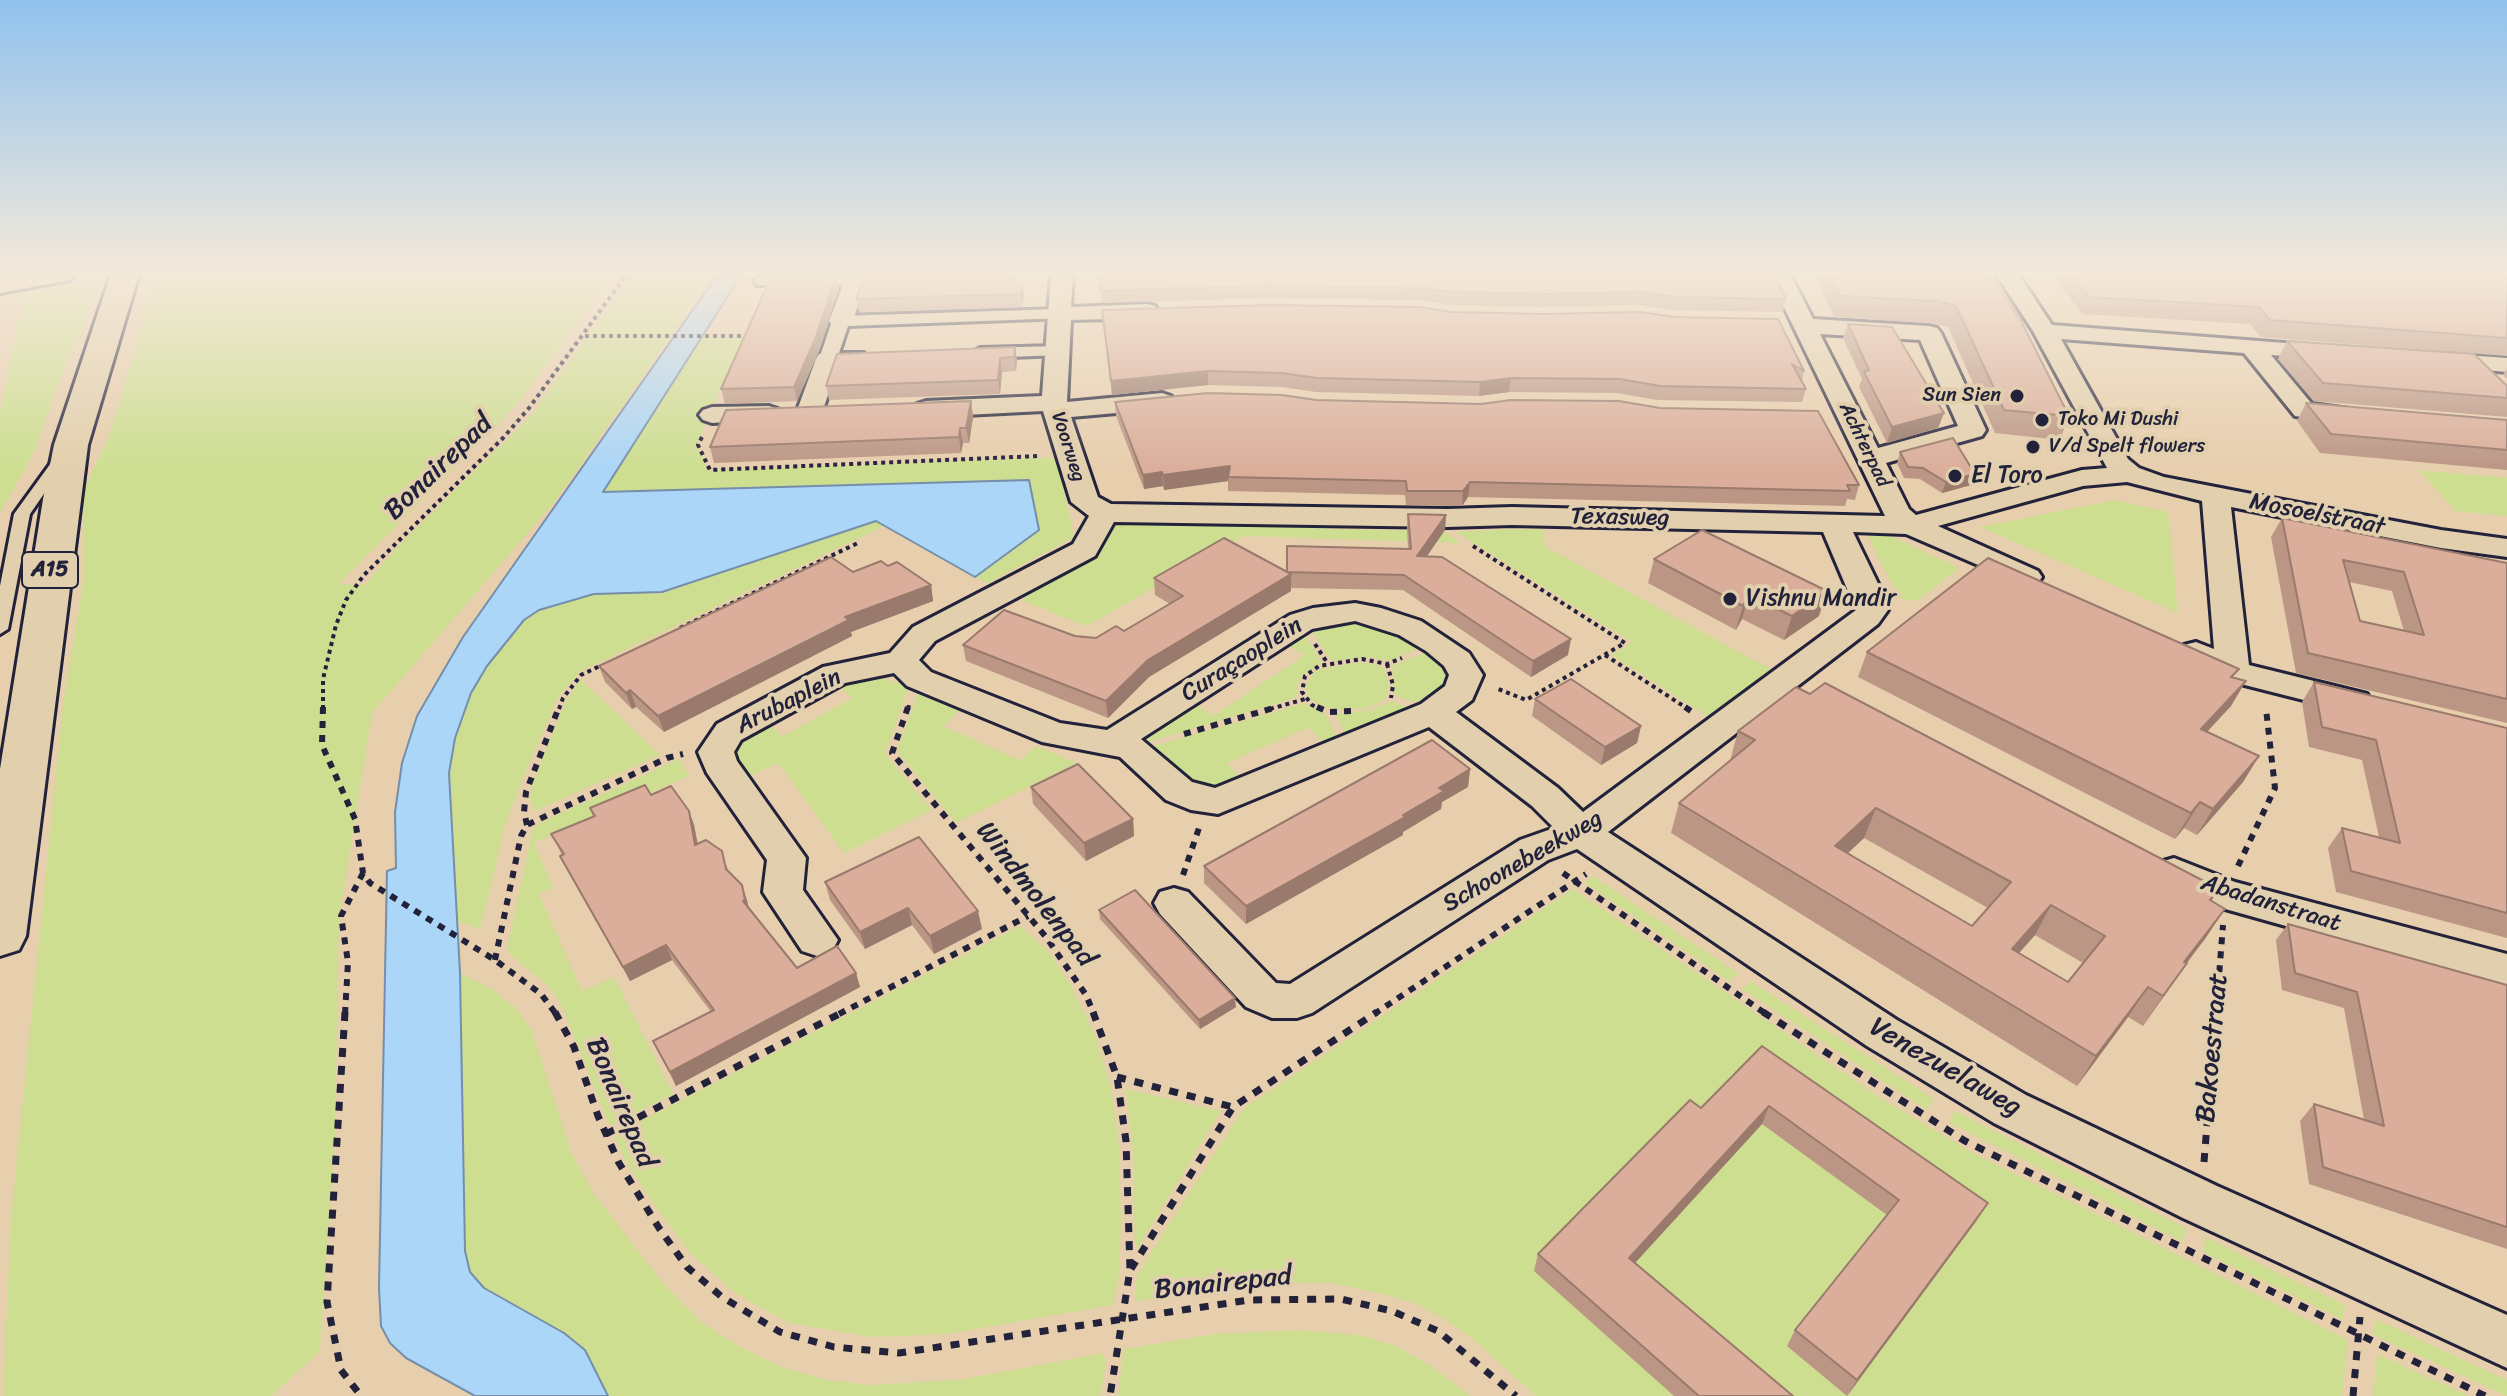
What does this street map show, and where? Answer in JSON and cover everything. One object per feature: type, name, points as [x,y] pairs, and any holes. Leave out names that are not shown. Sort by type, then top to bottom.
[{"type":"main road","name":"A15","points":[[0,936],[71,445],[104,339]]},
{"type":"street","points":[[809,413],[835,339]]},
{"type":"street","name":"Voorweg","points":[[1058,339],[1055,407],[1085,502],[1105,513]]},
{"type":"street","name":"Achterpad","points":[[1812,339],[1897,513],[1911,525]]},
{"type":"street","points":[[1870,459],[1973,430],[1932,339]]},
{"type":"street","points":[[2049,339],[2117,463],[2129,474]]},
{"type":"street","points":[[2157,339],[2347,353]]},
{"type":"street","points":[[2251,346],[2304,411],[2367,416]]},
{"type":"street","points":[[961,354],[1057,351]]},
{"type":"street","points":[[828,359],[881,356]]},
{"type":"street","points":[[2410,358],[2473,363],[2503,377]]},
{"type":"street","points":[[899,410],[1055,407],[1193,398]]},
{"type":"street","points":[[712,415],[839,412]]},
{"type":"street","points":[[1819,414],[1849,414]]},
{"type":"street","name":"Mosoelstraat","points":[[2129,474],[2158,484],[2441,539],[2507,548]]},
{"type":"street","name":"Texasweg","points":[[1105,513],[1447,518],[1512,516],[1911,525],[2082,478],[2129,474]]},
{"type":"street","points":[[2216,495],[2248,676]]},
{"type":"street","points":[[1105,513],[1084,550],[924,634],[910,670],[1054,734],[1124,746],[1167,783],[1191,797],[1208,802],[1241,794],[1433,712],[1460,692],[1466,675]]},
{"type":"street","name":"Schoonebeekweg","points":[[1174,903],[1261,995],[1285,1004],[1297,1001],[1534,850],[1597,844],[1719,728],[1808,679],[1867,617],[1872,610],[1871,602],[1834,524]]},
{"type":"street","points":[[1911,525],[2052,587]]},
{"type":"street","name":"Curaçaoplein","points":[[1124,746],[1127,732],[1313,617],[1355,612],[1381,617],[1410,628],[1437,644],[1457,660],[1466,675]]},
{"type":"street","points":[[2164,637],[2248,676],[2389,710]]},
{"type":"street","name":"Arubaplein","points":[[817,940],[783,892],[787,858],[720,764],[716,752],[729,732],[835,674],[910,670]]},
{"type":"street","name":"Venezuelaweg","points":[[1433,712],[1545,797],[1597,844],[1907,1048],[2010,1109],[2200,1202],[2507,1342]]},
{"type":"street","name":"Abadanstraat","points":[[2145,856],[2225,894],[2507,971]]},
{"type":"lane","points":[[0,629],[22,514],[71,445]]},
{"type":"path","name":"Bonairepad","points":[[582,339],[503,438],[364,575],[346,600],[336,625],[323,679],[322,745],[355,819],[363,873],[386,895],[495,960],[541,994],[555,1011],[574,1047],[606,1134],[637,1196],[687,1267],[722,1297],[780,1332],[834,1347],[899,1353],[1249,1300],[1341,1299],[1392,1311],[1438,1331],[1516,1396]]},
{"type":"path","points":[[1447,518],[1452,532],[1625,643],[1526,700],[1466,675]]},
{"type":"path","points":[[679,628],[860,542]]},
{"type":"path","points":[[1305,699],[1302,684],[1305,676],[1319,666],[1362,659],[1387,664],[1437,644]]},
{"type":"path","points":[[1605,655],[1719,728]]},
{"type":"path","points":[[527,825],[524,812],[526,792],[563,698],[581,675],[609,661]]},
{"type":"path","points":[[1386,702],[1391,698],[1393,685],[1387,664]]},
{"type":"path","name":"Windmolenpad","points":[[910,670],[892,753],[1046,937],[1086,995],[1117,1077],[1126,1141],[1130,1270],[1110,1396]]},
{"type":"path","points":[[2225,894],[2275,788],[2248,676]]},
{"type":"path","points":[[1124,746],[1305,699],[1329,712],[1354,711]]},
{"type":"path","points":[[495,960],[521,836],[527,825],[667,758],[718,747]]},
{"type":"path","points":[[1174,903],[1208,802]]},
{"type":"path","points":[[1130,1270],[1233,1107],[1597,844]]},
{"type":"path","points":[[361,1396],[341,1370],[327,1302],[348,962],[341,916],[363,873]]},
{"type":"path","name":"Bakoestraat","points":[[2200,1202],[2225,894]]},
{"type":"path","points":[[606,1134],[1028,916]]},
{"type":"path","points":[[1117,1077],[1233,1107]]},
{"type":"path","points":[[2353,1396],[2365,1279]]},
{"type":"green space","points":[[14,339],[77,339],[35,450],[0,513],[0,414]]},
{"type":"green space","points":[[138,339],[565,339],[499,424],[338,584],[365,585],[400,544],[528,419],[586,339],[668,339],[556,500],[372,713],[339,920],[335,1133],[320,1351],[271,1396],[3,1396],[11,1217],[63,705],[84,578],[84,490],[111,431]]},
{"type":"green space","points":[[699,339],[743,339],[696,445],[708,471],[1061,457],[1068,480],[1062,481],[1074,537],[988,583],[975,577],[1039,530],[602,492]]},
{"type":"green space","points":[[2419,470],[2507,478],[2507,516],[2455,511]]},
{"type":"green space","points":[[2115,500],[2168,512],[2178,613],[1980,527]]},
{"type":"green space","points":[[1232,520],[1237,526],[1446,532],[1460,543],[1244,536],[1087,626],[1022,601],[1093,560],[1107,540],[1114,521]]},
{"type":"green space","points":[[876,521],[884,526],[579,672],[557,699],[505,825],[480,930],[458,921],[449,773],[455,738],[471,693],[487,666],[530,614],[585,596]]},
{"type":"green space","points":[[1542,529],[1546,547],[1774,671],[1709,717],[1611,655],[1632,642],[1456,532]]},
{"type":"green space","points":[[1868,536],[1891,536],[1959,568],[1917,601],[1899,598]]},
{"type":"green space","points":[[1356,620],[1390,628],[1421,648],[1388,661],[1369,657],[1331,661],[1309,626]]},
{"type":"green space","points":[[1303,631],[1322,663],[1302,676],[1297,684],[1298,697],[1142,744],[1136,739],[1192,702],[1213,716],[1305,655],[1284,643]]},
{"type":"green space","points":[[1427,652],[1449,670],[1449,686],[1421,704],[1395,696],[1392,666]]},
{"type":"green space","points":[[1360,662],[1378,665],[1385,670],[1389,687],[1385,700],[1366,708],[1340,710],[1319,706],[1308,697],[1305,685],[1316,670]]},
{"type":"green space","points":[[874,676],[909,686],[885,754],[932,810],[844,853],[778,763],[745,778],[734,754],[747,732],[766,722],[783,736],[852,698],[837,685]]},
{"type":"green space","points":[[580,679],[660,755],[535,811],[530,800],[531,787],[566,701]]},
{"type":"green space","points":[[919,690],[962,708],[943,726],[1020,760],[1036,746],[1077,763],[956,823],[897,751]]},
{"type":"green space","points":[[1393,701],[1410,709],[1346,736],[1335,714],[1371,710]]},
{"type":"green space","points":[[1305,703],[1326,715],[1338,740],[1327,745],[1308,728],[1227,763],[1244,782],[1215,790],[1193,787],[1146,748]]},
{"type":"green space","points":[[679,759],[689,776],[534,843],[553,888],[539,894],[582,991],[614,977],[673,1094],[610,1126],[563,1009],[549,986],[511,956],[507,949],[533,829],[539,823]]},
{"type":"green space","points":[[1593,876],[1738,973],[1729,981],[1585,883]]},
{"type":"green space","points":[[1573,889],[1882,1099],[1973,1153],[2348,1340],[2342,1396],[1536,1396],[1474,1340],[1444,1319],[1418,1305],[1390,1296],[1333,1283],[1284,1283],[1135,1301],[1137,1275],[1243,1109]]},
{"type":"green space","points":[[1020,926],[1049,952],[1072,988],[1095,1036],[1111,1087],[1119,1144],[1121,1222],[1119,1274],[1113,1305],[948,1334],[873,1337],[789,1323],[735,1293],[692,1255],[653,1203],[624,1158],[614,1135]]},
{"type":"green space","points":[[460,973],[492,989],[517,1009],[532,1031],[571,1152],[594,1194],[663,1283],[700,1321],[740,1347],[780,1366],[826,1380],[872,1385],[965,1379],[1102,1353],[1106,1362],[1100,1396],[608,1396],[585,1350],[564,1333],[484,1288],[470,1272],[465,1251]]},
{"type":"green space","points":[[1750,981],[1934,1099],[1927,1110],[1742,989]]},
{"type":"green space","points":[[1126,1089],[1221,1111],[1135,1252],[1133,1152]]},
{"type":"green space","points":[[1955,1111],[2186,1228],[2183,1242],[1949,1122]]},
{"type":"green space","points":[[2205,1237],[2345,1305],[2343,1320],[2203,1252]]},
{"type":"green space","points":[[2375,1319],[2507,1380],[2507,1396],[2374,1335]]},
{"type":"green space","points":[[1300,1330],[1361,1335],[1398,1347],[1434,1368],[1471,1396],[1118,1396],[1124,1349],[1214,1334]]},
{"type":"green space","points":[[2377,1354],[2469,1396],[2373,1396]]},
{"type":"water","points":[[672,339],[700,339],[603,492],[1029,480],[1039,530],[975,577],[876,521],[662,592],[594,594],[539,610],[524,620],[487,666],[471,693],[455,738],[449,773],[460,973],[465,1251],[470,1272],[484,1288],[564,1333],[585,1350],[608,1396],[475,1396],[406,1358],[390,1343],[381,1326],[379,1288],[387,871],[396,868],[395,812],[402,763],[417,716],[463,637]]},
{"type":"building","points":[[743,339],[815,339],[794,387],[721,389]]},
{"type":"building","points":[[1106,339],[1788,339],[1804,371],[1792,364],[1806,389],[1660,386],[1620,379],[1511,378],[1480,382],[1317,378],[1282,373],[1208,371],[1111,381]]},
{"type":"building","points":[[1855,339],[1899,339],[1944,413],[1892,427],[1864,372],[1869,370]]},
{"type":"building","points":[[1971,339],[2030,339],[2069,416],[2004,410]]},
{"type":"building","points":[[2287,341],[2474,354],[2507,386],[2507,398],[2323,383]]},
{"type":"building","points":[[1015,347],[1014,357],[1000,358],[998,380],[826,386],[837,354]]},
{"type":"building","points":[[1208,393],[1282,395],[1316,400],[1481,404],[1511,400],[1619,401],[1660,408],[1818,411],[1859,485],[1847,485],[1850,491],[1470,482],[1463,491],[1407,491],[1406,481],[1228,477],[1230,466],[1143,475],[1115,402]]},
{"type":"building","points":[[971,401],[966,428],[960,428],[959,437],[710,447],[726,410]]},
{"type":"building","points":[[2306,403],[2507,420],[2507,450],[2331,434]]},
{"type":"building","points":[[1953,438],[1975,474],[1946,482],[1923,468],[1908,467],[1900,452]]},
{"type":"building","points":[[1408,514],[1446,515],[1417,556],[1442,557],[1571,639],[1533,661],[1404,575],[1287,572],[1287,546],[1411,549]]},
{"type":"building","points":[[2282,518],[2507,563],[2507,699],[2308,653]],"holes":[[[2343,560],[2404,572],[2424,635],[2360,621]]]},
{"type":"building","points":[[1702,530],[1827,591],[1792,616],[1749,595],[1743,606],[1654,559]]},
{"type":"building","points":[[1224,538],[1291,574],[1148,660],[1106,701],[963,645],[1004,610],[1075,636],[1096,638],[1116,626],[1124,631],[1183,596],[1154,578]]},
{"type":"building","points":[[831,557],[853,572],[881,561],[888,566],[897,562],[931,585],[845,617],[849,620],[658,716],[630,690],[626,693],[599,666]]},
{"type":"building","points":[[1988,558],[2239,669],[2231,677],[2246,681],[2201,729],[2259,756],[2213,809],[2200,802],[2191,813],[1867,652]]},
{"type":"building","points":[[1571,679],[1641,726],[1605,747],[1535,699]]},
{"type":"building","points":[[2314,682],[2507,728],[2507,913],[2351,871],[2342,828],[2400,843],[2376,740],[2322,727]]},
{"type":"building","points":[[1825,683],[2219,889],[2210,900],[2225,909],[2184,962],[2187,963],[2163,996],[2148,987],[2096,1056],[1679,803],[1755,740],[1738,731],[1796,687],[1810,694]],"holes":[[[1876,808],[2011,882],[1972,926],[1835,846]],[[2051,905],[2105,936],[2068,982],[2012,949]]]},
{"type":"building","points":[[1432,740],[1470,769],[1439,788],[1444,791],[1403,815],[1405,817],[1246,906],[1204,866]]},
{"type":"building","points":[[1078,764],[1133,819],[1084,843],[1031,787]]},
{"type":"building","points":[[645,785],[651,795],[671,786],[689,811],[695,845],[706,840],[722,851],[726,869],[742,885],[743,901],[797,968],[837,946],[856,973],[670,1072],[653,1041],[714,1010],[666,945],[623,967],[560,856],[564,854],[551,834],[595,816],[590,808]]},
{"type":"building","points":[[919,837],[978,911],[930,936],[908,908],[860,932],[825,882]]},
{"type":"building","points":[[1135,890],[1235,998],[1199,1020],[1099,910]]},
{"type":"building","points":[[2288,924],[2507,985],[2507,1227],[2323,1167],[2314,1104],[2384,1126],[2357,992],[2295,973]]},
{"type":"building","points":[[1762,1046],[1988,1203],[1857,1380],[1795,1330],[1899,1200],[1769,1106],[1629,1258],[1793,1396],[1699,1396],[1538,1254],[1690,1100],[1701,1108]]},
{"type":"place","name":"Sun Sien","points":[[2017,396]]},
{"type":"place","name":"Toko Mi Dushi","points":[[2042,420]]},
{"type":"place","name":"V/d Spelt flowers","points":[[2033,447]]},
{"type":"place","name":"El Toro","points":[[1955,476]]},
{"type":"place","name":"Vishnu Mandir","points":[[1730,599]]}]
